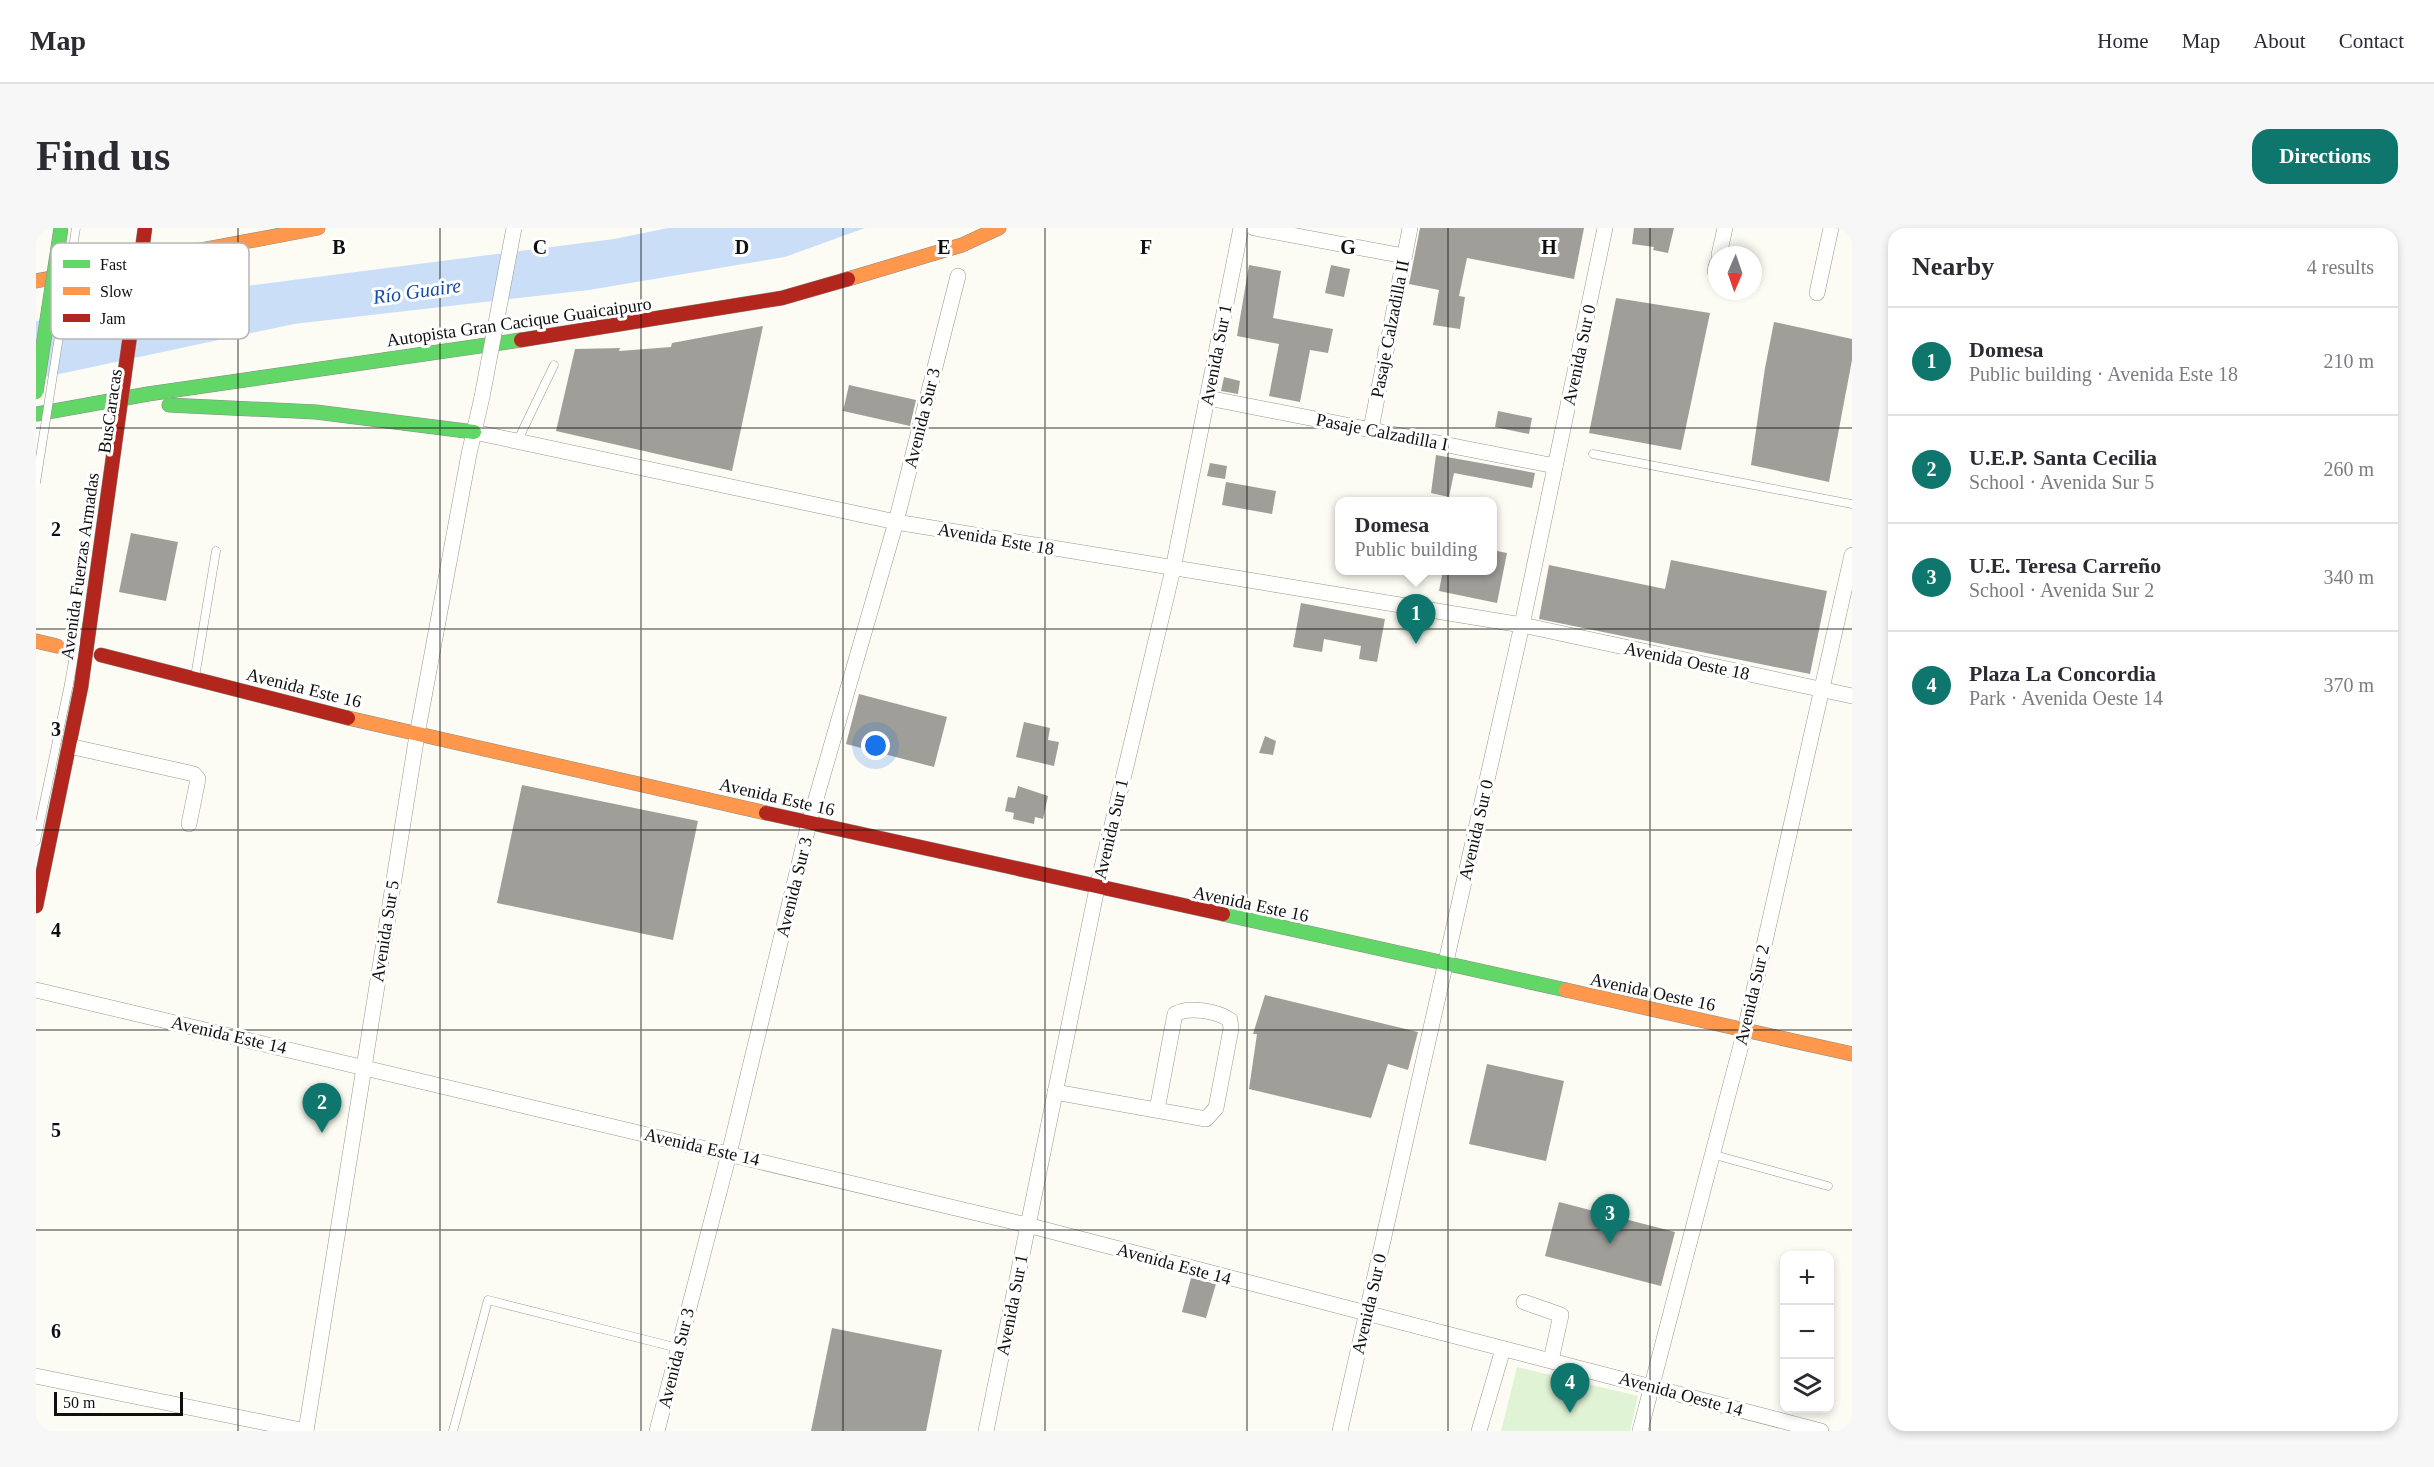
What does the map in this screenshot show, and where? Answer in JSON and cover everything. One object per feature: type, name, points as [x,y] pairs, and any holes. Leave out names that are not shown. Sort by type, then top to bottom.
[{"type":"main road","points":[[59,243],[61,228]]},
{"type":"main road","name":"Avenida Fuerzas Armadas","points":[[143,243],[145,228]]},
{"type":"main road","points":[[238,243],[318,228]]},
{"type":"main road","name":"Autopista Gran Cacique Guaicaipuro","points":[[36,414],[148,394],[646,322],[782,298],[962,245],[999,228]]},
{"type":"main road","points":[[36,281],[51,278]]},
{"type":"main road","points":[[36,392],[51,294]]},
{"type":"main road","name":"Avenida Fuerzas Armadas","points":[[36,906],[69,746],[75,685],[128,339]]},
{"type":"main road","points":[[148,404],[316,412],[474,432]]},
{"type":"main road","points":[[36,641],[57,646]]},
{"type":"main road","name":"Avenida Este 16","points":[[101,656],[417,735],[1446,966]]},
{"type":"main road","name":"Avenida Oeste 16","points":[[1446,966],[1852,1054]]},
{"type":"street","name":"Avenida Sur 5","points":[[306,1431],[417,735],[514,228]]},
{"type":"street","name":"Avenida Sur 1","points":[[986,1431],[1097,888],[1173,569],[1241,228]]},
{"type":"street","points":[[1254,228],[1404,256]]},
{"type":"street","name":"Pasaje Calzadilla II","points":[[1371,429],[1410,228]]},
{"type":"street","name":"Avenida Sur 0","points":[[1340,1431],[1522,625],[1605,228]]},
{"type":"street","points":[[1721,246],[1725,228]]},
{"type":"street","points":[[1817,293],[1831,228]]},
{"type":"street","name":"Avenida Sur 3","points":[[657,1431],[729,1154],[809,823],[896,522],[958,276]]},
{"type":"street","name":"Pasaje Calzadilla I","points":[[1208,399],[1555,466]]},
{"type":"street","name":"Avenida Este 18","points":[[474,432],[896,522],[1522,625]]},
{"type":"street","name":"Avenida Sur 2","points":[[1640,1431],[1745,1030],[1852,555]]},
{"type":"street","name":"Avenida Oeste 18","points":[[1522,625],[1852,696]]},
{"type":"street","points":[[69,746],[194,774],[198,779],[189,824]]},
{"type":"street","name":"Avenida Este 14","points":[[36,990],[1027,1225],[1366,1314]]},
{"type":"street","points":[[1055,1092],[1206,1119],[1211,1116],[1218,1097],[1231,1029],[1230,1020],[1223,1015],[1205,1012],[1182,1010],[1175,1014],[1157,1110]]},
{"type":"street","points":[[1524,1302],[1561,1315],[1551,1360]]},
{"type":"street","name":"Avenida Oeste 14","points":[[1366,1314],[1821,1431]]},
{"type":"street","points":[[1479,1431],[1503,1349]]},
{"type":"street","points":[[36,1376],[306,1431]]},
{"type":"lane","points":[[74,243],[76,228]]},
{"type":"lane","points":[[36,483],[59,339]]},
{"type":"lane","points":[[517,442],[554,365]]},
{"type":"lane","name":"BusCaracas","points":[[109,416],[112,393]]},
{"type":"lane","name":"BusCaracas","points":[[81,616],[104,452]]},
{"type":"lane","points":[[1593,454],[1852,504]]},
{"type":"lane","points":[[195,678],[216,551]]},
{"type":"lane","points":[[36,841],[75,685],[77,639]]},
{"type":"lane","points":[[1711,1154],[1828,1186]]},
{"type":"lane","points":[[453,1431],[488,1300],[678,1348]]},
{"type":"green space","points":[[1517,1367],[1638,1396],[1630,1431],[1501,1431]]},
{"type":"water","name":"Río Guaire","points":[[668,228],[865,228],[785,257],[589,290],[294,324],[249,334],[249,286],[614,239]]},
{"type":"water","points":[[51,318],[51,339],[224,339],[36,379],[36,321]]},
{"type":"building","points":[[1420,228],[1584,228],[1574,279],[1467,258],[1459,296],[1465,297],[1460,329],[1433,325],[1439,290],[1409,284]]},
{"type":"building","points":[[1634,228],[1674,228],[1668,253],[1653,250],[1654,247],[1632,244]]},
{"type":"building","points":[[1249,265],[1281,271],[1273,318],[1333,329],[1328,353],[1310,350],[1300,402],[1269,396],[1279,344],[1237,336]]},
{"type":"building","points":[[1331,265],[1350,269],[1344,297],[1325,293]]},
{"type":"building","points":[[1616,298],[1710,313],[1681,450],[1589,433]]},
{"type":"building","points":[[1774,322],[1852,339],[1852,360],[1829,482],[1751,465]]},
{"type":"building","points":[[763,326],[732,471],[556,431],[575,349],[620,348],[619,351],[671,347],[672,343]]},
{"type":"building","points":[[1224,377],[1240,381],[1238,394],[1221,391]]},
{"type":"building","points":[[849,385],[916,400],[910,426],[843,411]]},
{"type":"building","points":[[1498,411],[1532,418],[1529,434],[1495,427]]},
{"type":"building","points":[[1436,455],[1535,473],[1532,488],[1454,473],[1449,497],[1431,493]]},
{"type":"building","points":[[1210,463],[1227,466],[1225,479],[1207,476]]},
{"type":"building","points":[[1226,482],[1276,491],[1272,514],[1222,505]]},
{"type":"building","points":[[131,533],[178,542],[166,601],[119,592]]},
{"type":"building","points":[[1497,551],[1507,553],[1497,603],[1439,591],[1442,575],[1497,575]]},
{"type":"building","points":[[1671,560],[1827,591],[1810,674],[1539,619],[1549,565],[1665,589]]},
{"type":"building","points":[[1301,603],[1385,619],[1377,662],[1359,659],[1361,646],[1324,639],[1322,652],[1293,647]]},
{"type":"building","points":[[859,694],[947,717],[934,767],[846,744]]},
{"type":"building","points":[[1024,722],[1050,728],[1048,740],[1059,742],[1054,766],[1016,757]]},
{"type":"building","points":[[1265,736],[1276,741],[1273,755],[1259,753]]},
{"type":"building","points":[[522,785],[698,821],[673,940],[497,903]]},
{"type":"building","points":[[1018,786],[1048,796],[1043,819],[1035,817],[1034,824],[1013,819],[1014,813],[1005,811],[1008,797],[1015,798]]},
{"type":"building","points":[[1265,995],[1418,1032],[1408,1070],[1388,1064],[1371,1118],[1249,1089],[1257,1034],[1253,1034]]},
{"type":"building","points":[[1487,1064],[1564,1081],[1546,1161],[1469,1144]]},
{"type":"building","points":[[1559,1202],[1675,1232],[1661,1286],[1545,1256]]},
{"type":"building","points":[[1191,1278],[1216,1284],[1206,1318],[1182,1312]]},
{"type":"building","points":[[832,1328],[942,1350],[926,1431],[811,1431]]},
{"type":"traffic: fast","points":[[59,243],[61,228]]},
{"type":"traffic: fast","points":[[36,392],[51,294]]},
{"type":"traffic: fast","points":[[36,414],[148,394],[521,340]]},
{"type":"traffic: fast","points":[[169,405],[316,412],[474,432]]},
{"type":"traffic: fast","points":[[1223,914],[1566,990]]},
{"type":"traffic: slow","points":[[238,243],[318,228]]},
{"type":"traffic: slow","points":[[848,279],[962,245],[999,228]]},
{"type":"traffic: slow","points":[[36,281],[51,278]]},
{"type":"traffic: slow","points":[[36,641],[57,646]]},
{"type":"traffic: slow","points":[[348,718],[766,813]]},
{"type":"traffic: slow","points":[[1566,990],[1852,1054]]},
{"type":"traffic: jam","points":[[143,243],[145,228]]},
{"type":"traffic: jam","points":[[521,340],[782,298],[848,279]]},
{"type":"traffic: jam","points":[[81,687],[130,339]]},
{"type":"traffic: jam","points":[[101,655],[348,718]]},
{"type":"traffic: jam","points":[[36,906],[81,687]]},
{"type":"traffic: jam","points":[[766,813],[1223,914]]},
{"type":"place","name":"Domesa","points":[[1416,644]]},
{"type":"place","name":"U.E.P. Santa Cecilia","points":[[322,1133]]},
{"type":"place","name":"U.E. Teresa Carreño","points":[[1610,1244]]},
{"type":"place","name":"Plaza La Concordia","points":[[1570,1413]]}]
